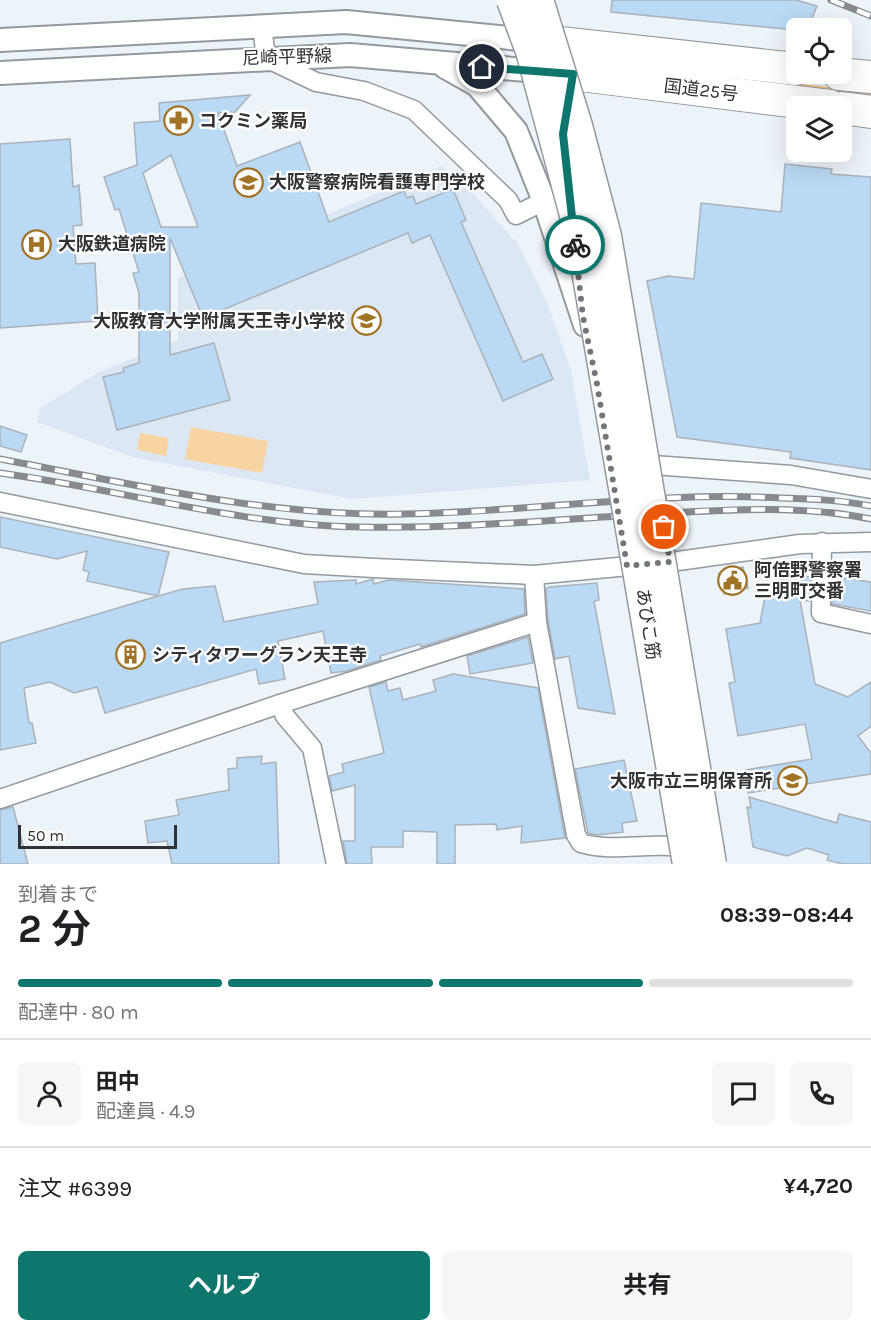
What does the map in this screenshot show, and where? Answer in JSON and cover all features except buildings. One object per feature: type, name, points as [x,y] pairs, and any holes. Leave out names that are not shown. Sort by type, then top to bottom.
[{"type":"highway","name":"国道25号","points":[[542,41],[786,68]]},
{"type":"highway","name":"国道25号","points":[[573,74],[786,101]]},
{"type":"highway","points":[[852,75],[871,77]]},
{"type":"highway","points":[[852,109],[871,112]]},
{"type":"main road","name":"あびこ筋","points":[[512,0],[531,51],[582,241],[688,864]]},
{"type":"main road","name":"あびこ筋","points":[[537,0],[577,126],[606,236],[716,861]]},
{"type":"street","name":"尼崎平野線","points":[[0,40],[345,22],[542,41]]},
{"type":"street","points":[[262,26],[266,58],[316,82],[364,91],[414,110],[508,200],[516,215],[544,201]]},
{"type":"street","points":[[542,41],[573,74],[638,378],[670,562]]},
{"type":"street","points":[[609,48],[573,74],[563,134],[583,317],[597,384],[627,566]]},
{"type":"street","name":"尼崎平野線","points":[[0,73],[350,55],[573,74]]},
{"type":"street","points":[[437,63],[477,85],[516,131],[544,201],[583,317]]},
{"type":"street","points":[[653,465],[791,475],[871,489]]},
{"type":"street","points":[[0,502],[304,564],[534,575],[670,562],[822,543],[871,542]]},
{"type":"street","points":[[822,543],[822,613],[871,624]]},
{"type":"street","points":[[534,575],[537,622],[576,835],[581,843],[594,847],[675,845],[716,861]]},
{"type":"street","points":[[0,799],[280,704],[537,622]]},
{"type":"street","points":[[280,704],[285,716],[312,748],[336,864]]},
{"type":"shaded area","points":[[643,66],[871,92],[871,99]]},
{"type":"shaded area","name":"大阪教育大学附属天王寺小学校","points":[[441,166],[460,179],[518,244],[547,302],[571,371],[590,480],[352,499],[132,457],[37,422],[40,408],[99,372],[178,340],[178,278]]},
{"type":"shaded area","points":[[191,427],[268,441],[262,473],[185,459]]},
{"type":"shaded area","points":[[140,433],[169,438],[166,456],[137,450]]},
{"type":"railway","points":[[831,0],[871,16]]},
{"type":"railway","points":[[0,459],[251,505],[353,514],[499,510],[686,497],[804,499],[871,506]]},
{"type":"railway","points":[[0,473],[224,513],[314,525],[431,527],[760,509],[816,511],[871,519]]},
{"type":"way so far","points":[[575,245],[583,317],[597,384],[627,566],[670,562],[664,527]]},
{"type":"place","name":"コクミン薬局","points":[[178,121]]},
{"type":"place","name":"大阪警察病院看護専門学校","points":[[248,182]]},
{"type":"place","name":"大阪鉄道病院","points":[[37,244]]},
{"type":"place","name":"大阪教育大学附属天王寺小学校","points":[[366,321]]},
{"type":"place","name":"阿倍野警察署 三明町交番","points":[[733,580]]},
{"type":"place","name":"シティタワーグラン天王寺","points":[[131,655]]},
{"type":"place","name":"大阪市立三明保育所","points":[[793,781]]},
{"type":"route","points":[[482,67],[573,74],[563,134],[575,245]]}]
